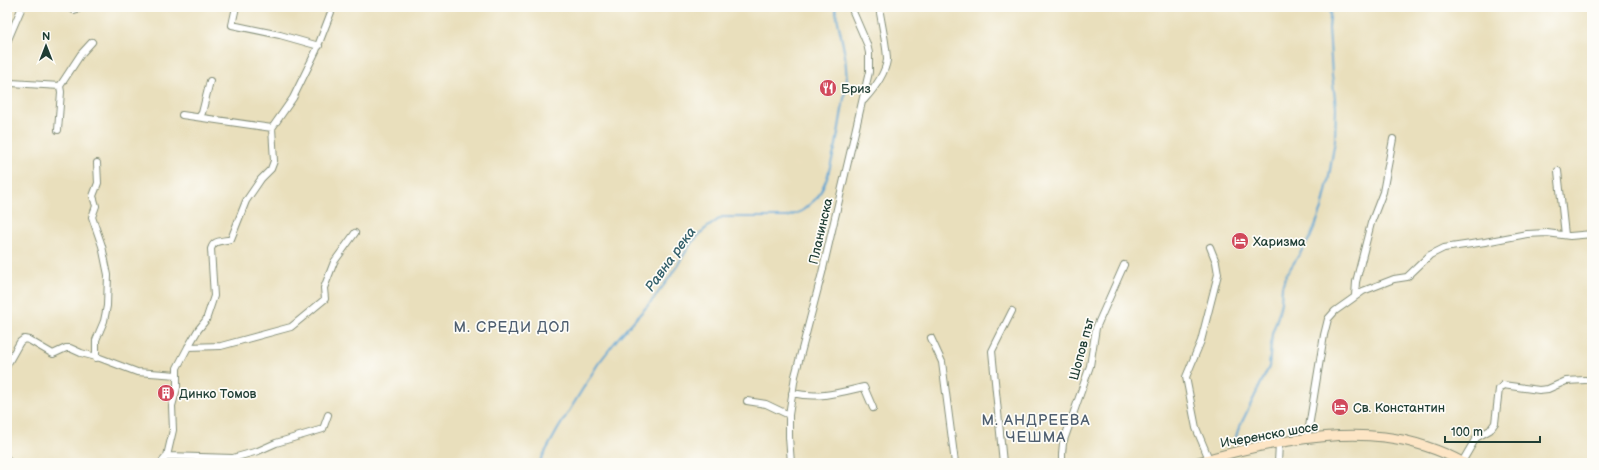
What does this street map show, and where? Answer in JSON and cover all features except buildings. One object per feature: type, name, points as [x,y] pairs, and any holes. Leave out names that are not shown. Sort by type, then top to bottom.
[{"type":"street","points":[[7,42],[22,7]]},
{"type":"street","points":[[67,7],[74,10],[83,7]]},
{"type":"street","points":[[236,7],[232,25],[280,35],[319,46]]},
{"type":"street","points":[[161,463],[167,456],[174,430],[172,406],[177,388],[177,368],[198,330],[206,320],[214,296],[211,249],[213,244],[217,241],[231,239],[246,201],[261,179],[271,169],[274,161],[272,128],[293,98],[319,46],[333,7]]},
{"type":"street","name":"Планинска","points":[[791,463],[789,437],[790,415],[795,376],[822,273],[869,72],[869,53],[851,7]]},
{"type":"street","points":[[863,101],[873,90],[884,71],[887,60],[879,7]]},
{"type":"street","points":[[58,130],[61,92],[60,86],[81,54],[92,42]]},
{"type":"street","points":[[7,76],[11,82],[60,86]]},
{"type":"street","points":[[199,117],[202,113],[210,81]]},
{"type":"street","points":[[182,115],[272,128]]},
{"type":"street","points":[[1355,296],[1356,282],[1371,224],[1384,192],[1394,139]]},
{"type":"street","points":[[96,358],[96,340],[104,321],[108,275],[103,252],[92,217],[96,206],[94,196],[98,182],[97,163]]},
{"type":"street","points":[[1558,171],[1565,235]]},
{"type":"street","points":[[188,347],[221,346],[291,327],[326,299],[324,288],[334,262],[355,233]]},
{"type":"street","points":[[1307,439],[1328,319],[1335,311],[1355,296],[1363,291],[1394,279],[1407,277],[1430,255],[1444,248],[1527,234],[1592,234]]},
{"type":"street","points":[[1209,459],[1196,428],[1186,377],[1201,341],[1218,274],[1216,262],[1210,247]]},
{"type":"street","name":"Шопов път","points":[[1062,463],[1063,443],[1090,366],[1096,328],[1124,265]]},
{"type":"street","points":[[1003,463],[992,351],[1012,311]]},
{"type":"street","points":[[932,338],[942,362],[955,463]]},
{"type":"street","points":[[7,365],[20,342],[24,339],[29,340],[53,354],[66,348],[70,348],[137,372],[177,375]]},
{"type":"street","points":[[1463,462],[1476,438],[1490,430],[1495,423],[1499,389],[1503,385],[1539,390],[1548,389],[1566,381],[1585,380]]},
{"type":"street","points":[[792,393],[807,397],[830,395],[864,387],[873,408]]},
{"type":"street","points":[[747,401],[766,404],[790,415]]},
{"type":"street","points":[[167,456],[233,458],[323,429],[328,415]]},
{"type":"street","name":"Ичеренско шосе","points":[[1195,463],[1279,443],[1333,436],[1384,437],[1430,448],[1463,462]]},
{"type":"street","points":[[1278,463],[1279,443]]},
{"type":"street","points":[[7,459],[9,463]]},
{"type":"waterway","name":"Равна река","points":[[539,463],[598,364],[619,337],[651,302],[670,277],[692,242],[705,229],[722,217],[787,217],[802,211],[818,197],[827,178],[836,145],[847,81],[845,55],[835,7]]},
{"type":"waterway","points":[[1234,444],[1238,430],[1269,367],[1272,334],[1281,302],[1282,286],[1286,275],[1310,238],[1322,209],[1328,182],[1335,140],[1336,107],[1329,28],[1331,7]]},
{"type":"place","name":"Бриз","points":[[828,88]]},
{"type":"place","name":"Харизма","points":[[1240,241]]},
{"type":"place","name":"Динко Томов","points":[[166,393]]},
{"type":"place","name":"Св. Константин","points":[[1340,407]]},
{"type":"district","name":"М. СРЕДИ ДОЛ","points":[[512,327]]},
{"type":"district","name":"М. АНДРЕЕВА ЧЕШМА","points":[[1036,428]]}]
